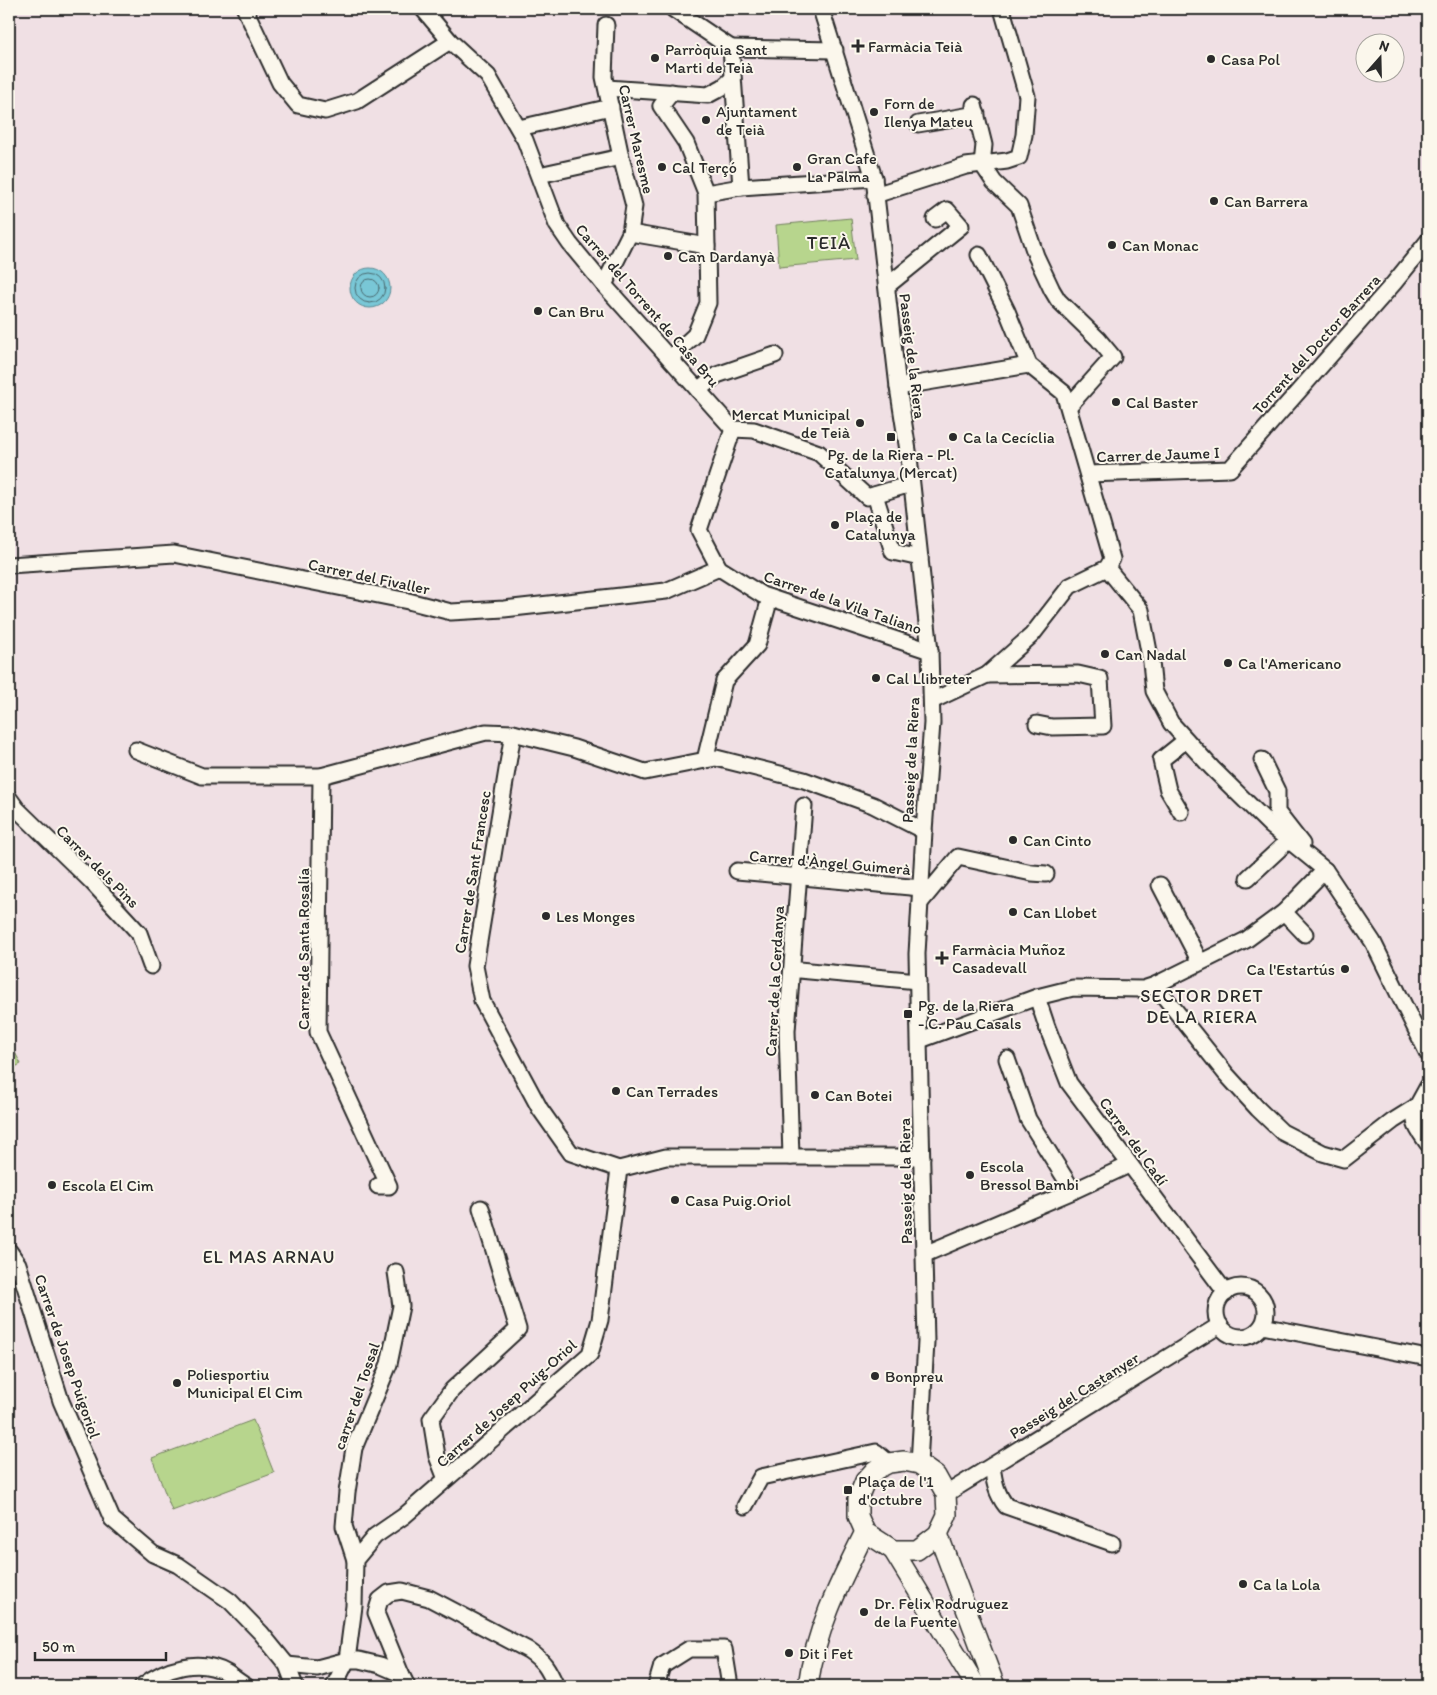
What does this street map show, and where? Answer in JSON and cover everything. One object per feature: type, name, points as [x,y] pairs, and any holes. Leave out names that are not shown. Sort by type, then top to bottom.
[{"type":"street","points":[[245,9],[280,83],[298,105],[325,111],[357,101],[450,41]]},
{"type":"street","name":"Carrer del Torrent de Casa Bru","points":[[423,9],[450,41],[488,76],[526,140],[557,225],[570,244],[604,285],[733,428]]},
{"type":"street","points":[[673,9],[731,48],[835,50]]},
{"type":"street","name":"Passeig de la Riera","points":[[822,9],[874,178],[898,387],[909,457],[930,651],[932,723],[917,954],[926,1342],[919,1464]]},
{"type":"street","points":[[875,195],[966,166],[1007,161],[1018,157],[1024,135],[1027,96],[1002,9]]},
{"type":"street","name":"Carrer Maresme","points":[[604,285],[630,233],[634,206],[621,157],[607,88],[604,65],[606,25]]},
{"type":"street","points":[[731,48],[741,187]]},
{"type":"street","points":[[607,88],[708,96],[733,78]]},
{"type":"street","points":[[670,358],[695,336],[708,303],[706,193],[686,143],[661,106],[672,92]]},
{"type":"street","points":[[519,128],[611,107]]},
{"type":"street","points":[[918,124],[976,110],[984,145],[982,164],[994,182],[1019,206],[1036,256],[1058,300],[1098,339],[1113,357],[1068,406]]},
{"type":"street","points":[[538,175],[621,157]]},
{"type":"street","points":[[706,193],[741,187],[874,178]]},
{"type":"street","points":[[886,286],[961,226],[947,210],[935,219]]},
{"type":"street","points":[[630,233],[707,246]]},
{"type":"street","name":"Torrent del Doctor Barrera","points":[[1230,468],[1394,283],[1428,241]]},
{"type":"street","points":[[979,255],[1007,311],[1029,365],[1064,392],[1088,474],[1110,564],[1140,610],[1151,662],[1154,690],[1171,723],[1271,826],[1320,865]]},
{"type":"street","points":[[698,390],[717,375],[775,354]]},
{"type":"street","points":[[898,387],[1029,365]]},
{"type":"street","points":[[719,568],[699,530],[733,428],[754,430],[819,453],[868,497],[911,484]]},
{"type":"street","name":"Carrer de Jaume I","points":[[1088,474],[1230,468]]},
{"type":"street","points":[[875,494],[893,552],[920,558]]},
{"type":"street","name":"Carrer del Fivaller","points":[[9,565],[174,554],[408,601],[451,612],[504,609],[666,591],[719,568]]},
{"type":"street","points":[[932,701],[987,675],[1032,634],[1070,586],[1110,564]]},
{"type":"street","name":"Carrer de la Vila Taliano","points":[[719,568],[762,595],[930,651]]},
{"type":"street","points":[[706,760],[724,681],[757,645],[770,598]]},
{"type":"street","points":[[987,675],[1078,674],[1100,679],[1103,726],[1052,727],[1037,724]]},
{"type":"street","points":[[136,750],[202,776],[321,776],[486,732],[513,733],[574,748],[645,772],[716,758],[804,780],[873,805],[924,831]]},
{"type":"street","name":"Carrer de Sant Francesc","points":[[513,733],[475,966],[482,1001],[540,1109],[571,1153],[619,1169]]},
{"type":"street","points":[[1181,812],[1168,790],[1162,760],[1186,740]]},
{"type":"street","points":[[1262,760],[1277,791],[1277,812],[1320,865],[1373,942],[1428,1054]]},
{"type":"street","name":"Carrer de Santa Rosalía","points":[[321,776],[318,1032],[389,1186],[378,1186]]},
{"type":"street","name":"Carrer dels Pins","points":[[9,798],[17,809],[91,881],[139,933],[151,966]]},
{"type":"street","name":"Carrer de la Cerdanya","points":[[791,1157],[787,1031],[804,806]]},
{"type":"street","points":[[1248,878],[1288,841]]},
{"type":"street","points":[[920,895],[958,857],[1032,873],[1046,874]]},
{"type":"street","points":[[920,1040],[1037,997],[1072,988],[1143,989],[1155,986],[1246,940],[1284,912],[1320,865]]},
{"type":"street","name":"Carrer d'Àngel Guimerà","points":[[737,871],[798,876],[920,895]]},
{"type":"street","points":[[1160,885],[1200,962]]},
{"type":"street","points":[[1284,912],[1305,934]]},
{"type":"street","points":[[799,970],[918,981]]},
{"type":"street","points":[[1155,986],[1226,1074],[1258,1109],[1282,1132],[1323,1153],[1344,1159],[1393,1121],[1417,1106]]},
{"type":"street","name":"Carrer del Cadí","points":[[1037,997],[1069,1083],[1226,1293]]},
{"type":"street","points":[[1007,1059],[1028,1119],[1073,1191]]},
{"type":"street","points":[[1428,1086],[1417,1106],[1414,1116],[1416,1126],[1428,1144]]},
{"type":"street","points":[[619,1169],[666,1157],[922,1158]]},
{"type":"street","points":[[925,1254],[1129,1165]]},
{"type":"street","name":"Carrer de Josep Puig-Oriol","points":[[355,1560],[375,1536],[404,1516],[590,1354],[600,1320],[619,1169]]},
{"type":"street","points":[[446,1479],[437,1456],[431,1419],[452,1390],[518,1329],[481,1208]]},
{"type":"street","name":"Carrer de Josep Puigoriol","points":[[9,1251],[18,1264],[62,1401],[112,1519],[153,1554],[178,1565],[230,1601],[261,1633],[287,1665],[293,1686]]},
{"type":"street","name":"carrer del Tossal","points":[[355,1560],[344,1526],[347,1492],[354,1448],[390,1364],[402,1306],[396,1272]]},
{"type":"street","points":[[1236,1288],[1242,1288],[1258,1294],[1265,1303],[1265,1320],[1262,1326],[1251,1335],[1241,1337],[1231,1335],[1220,1325],[1218,1320],[1218,1302],[1226,1293],[1236,1288]]},
{"type":"street","name":"Passeig del Castanyer","points":[[946,1494],[1220,1325]]},
{"type":"street","points":[[1262,1326],[1428,1358]]},
{"type":"street","points":[[746,1506],[761,1477],[876,1452],[889,1463]]},
{"type":"street","points":[[894,1550],[917,1550],[938,1534],[947,1515],[946,1494],[936,1476],[919,1464],[904,1461],[889,1463],[875,1470],[865,1480],[858,1498],[858,1516],[865,1532],[894,1550],[976,1686]]},
{"type":"street","points":[[992,1466],[994,1484],[999,1497],[1006,1506],[1112,1543]]},
{"type":"street","points":[[808,1686],[813,1658],[827,1610],[865,1532]]},
{"type":"street","points":[[938,1534],[995,1686]]},
{"type":"street","points":[[334,1686],[347,1660],[354,1606],[355,1560]]},
{"type":"street","points":[[404,1680],[376,1613],[380,1600],[389,1593],[402,1591],[429,1598],[528,1650],[541,1659],[549,1670],[556,1686]]},
{"type":"street","points":[[656,1686],[662,1666],[689,1649],[724,1649],[730,1686]]},
{"type":"street","points":[[287,1665],[317,1668],[347,1660],[359,1660],[380,1665],[404,1680]]},
{"type":"street","points":[[142,1686],[173,1668],[196,1665],[226,1672],[244,1686]]},
{"type":"street","points":[[662,1666],[665,1686]]},
{"type":"green space","points":[[851,218],[856,260],[779,267],[776,225]]},
{"type":"green space","points":[[9,1041],[21,1064],[9,1070]]},
{"type":"green space","points":[[253,1420],[274,1473],[172,1511],[152,1458]]},
{"type":"water","points":[[374,268],[381,271],[387,277],[390,288],[389,296],[381,305],[374,308],[366,308],[359,305],[351,296],[350,284],[353,277],[362,269]]},
{"type":"place","name":"Farmàcia Teià","points":[[858,46]]},
{"type":"place","name":"Parròquia Sant Marti de Teià","points":[[655,58]]},
{"type":"place","name":"Casa Pol","points":[[1211,59]]},
{"type":"place","name":"Forn de Ilenya Mateu","points":[[874,112]]},
{"type":"place","name":"Ajuntament de Teià","points":[[706,120]]},
{"type":"place","name":"Cal Terçó","points":[[662,167]]},
{"type":"place","name":"Gran Cafe La Palma","points":[[797,167]]},
{"type":"place","name":"Can Barrera","points":[[1214,201]]},
{"type":"place","name":"Can Monac","points":[[1112,245]]},
{"type":"place","name":"Can Dardanyà","points":[[668,256]]},
{"type":"place","name":"Can Bru","points":[[538,311]]},
{"type":"place","name":"Cal Baster","points":[[1116,402]]},
{"type":"place","name":"Mercat Municipal de Teià","points":[[860,423]]},
{"type":"place","name":"Pg. de la Riera - Pl. Catalunya (Mercat)","points":[[891,437]]},
{"type":"place","name":"Ca la Cecíclia","points":[[953,437]]},
{"type":"place","name":"Plaça de Catalunya","points":[[835,525]]},
{"type":"place","name":"Can Nadal","points":[[1105,654]]},
{"type":"place","name":"Ca l'Americano","points":[[1228,663]]},
{"type":"place","name":"Cal Llibreter","points":[[876,678]]},
{"type":"place","name":"Can Cinto","points":[[1013,840]]},
{"type":"place","name":"Can Llobet","points":[[1013,912]]},
{"type":"place","name":"Les Monges","points":[[546,916]]},
{"type":"place","name":"Farmàcia Muñoz Casadevall","points":[[942,958]]},
{"type":"place","name":"Ca l'Estartús","points":[[1345,969]]},
{"type":"place","name":"Pg. de la Riera - C. Pau Casals","points":[[908,1014]]},
{"type":"place","name":"Can Terrades","points":[[616,1091]]},
{"type":"place","name":"Can Botei","points":[[815,1095]]},
{"type":"place","name":"Escola Bressol Bambi","points":[[970,1175]]},
{"type":"place","name":"Escola El Cim","points":[[52,1185]]},
{"type":"place","name":"Casa Puig.Oriol","points":[[675,1200]]},
{"type":"place","name":"Bonpreu","points":[[875,1376]]},
{"type":"place","name":"Poliesportiu Municipal El Cim","points":[[177,1383]]},
{"type":"place","name":"Plaça de l'1 d'octubre","points":[[848,1490]]},
{"type":"place","name":"Ca la Lola","points":[[1243,1584]]},
{"type":"place","name":"Dr. Felix Rodruguez de la Fuente","points":[[864,1612]]},
{"type":"place","name":"Dit i Fet","points":[[789,1653]]},
{"type":"district","name":"TEIÀ","points":[[829,242]]},
{"type":"district","name":"SECTOR DRET DE LA RIERA","points":[[1202,1006]]},
{"type":"district","name":"EL MAS ARNAU","points":[[269,1257]]}]
